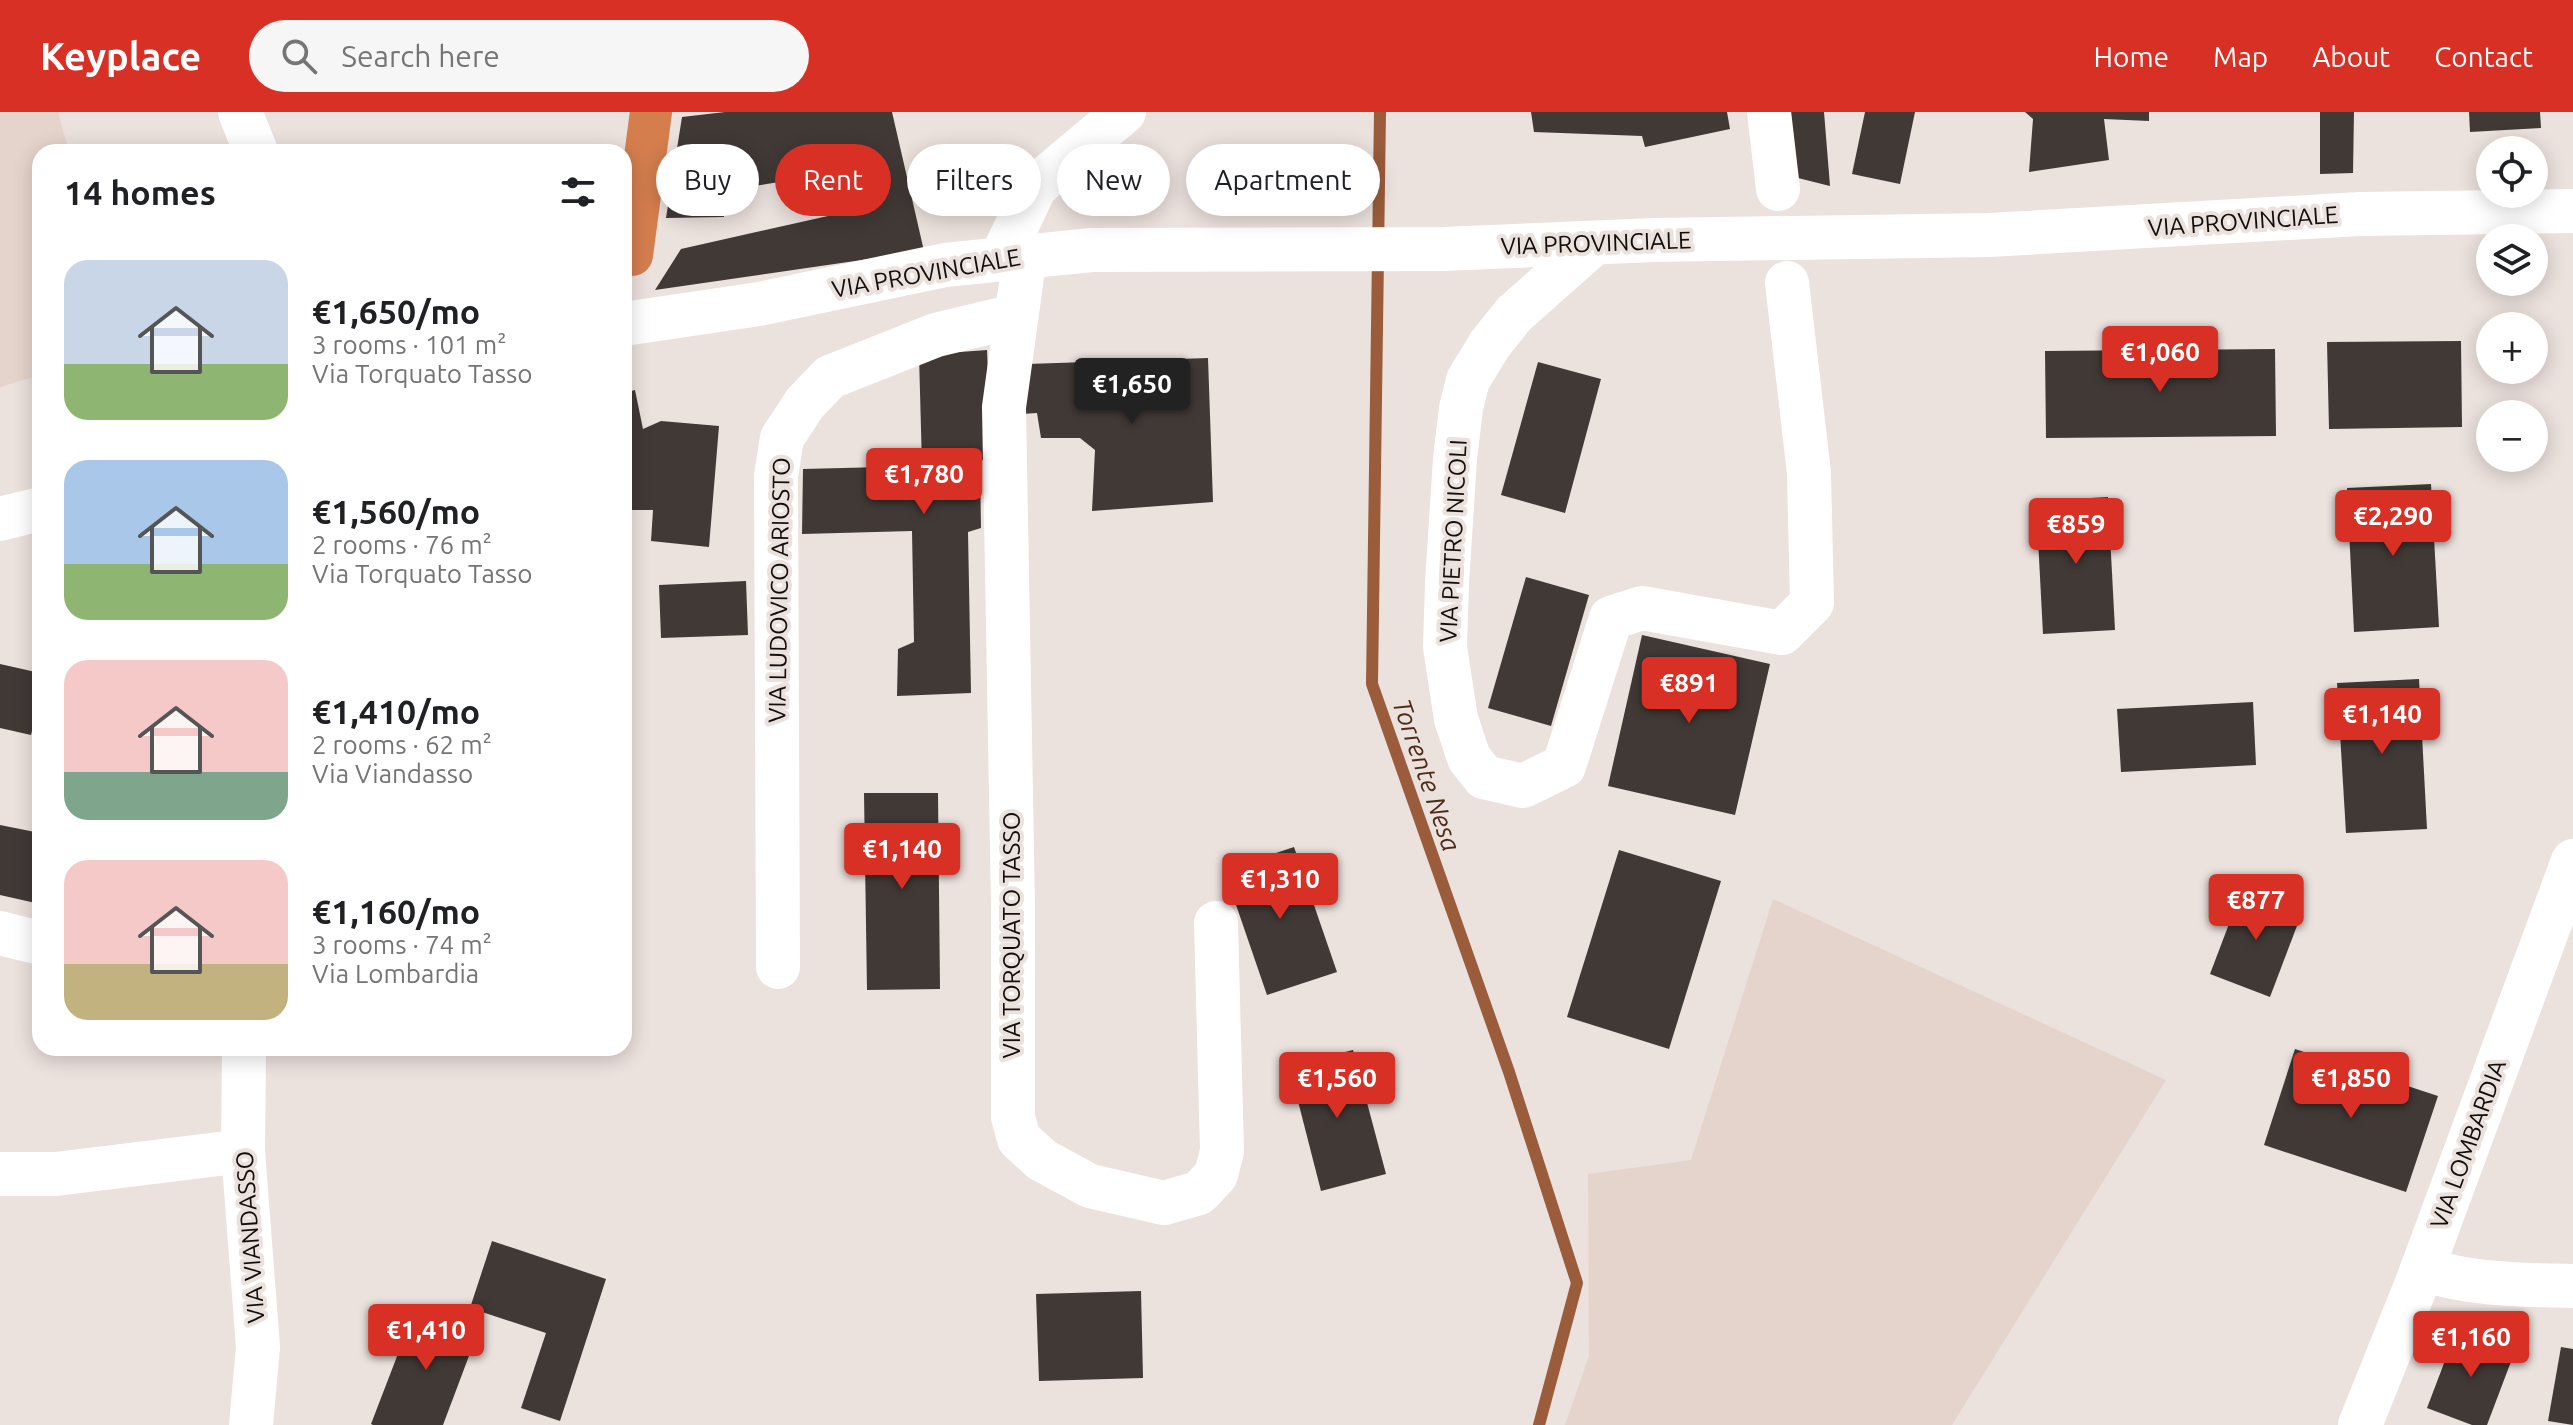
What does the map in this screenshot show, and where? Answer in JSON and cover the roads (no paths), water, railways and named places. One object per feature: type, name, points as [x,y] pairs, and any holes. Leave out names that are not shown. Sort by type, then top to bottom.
[{"type":"street","points":[[239,112],[241,144]]},
{"type":"street","points":[[239,112],[253,144]]},
{"type":"street","name":"VIA TORQUATO TASSO","points":[[1124,112],[1035,187],[1014,256],[1015,316],[1004,407],[1013,905],[1013,1117],[1019,1139],[1042,1160],[1090,1186],[1164,1203],[1199,1193],[1216,1175],[1222,1151],[1216,923]]},
{"type":"street","points":[[1769,112],[1778,189]]},
{"type":"street","name":"VIA PROVINCIALE","points":[[632,323],[759,304],[945,265],[1092,250],[1443,249],[1989,235],[2360,214],[2573,211]]},
{"type":"street","name":"VIA PIETRO NICOLI","points":[[1594,243],[1506,324],[1468,380],[1461,408],[1454,475],[1445,647],[1456,719],[1469,758],[1484,777],[1523,786],[1564,766],[1611,618],[1642,608],[1782,633],[1812,603],[1809,473],[1787,283]]},
{"type":"street","name":"VIA LUDOVICO ARIOSTO","points":[[778,967],[776,476],[782,438],[805,403],[830,377],[936,335],[1015,316]]},
{"type":"street","points":[[0,519],[32,511]]},
{"type":"street","name":"VIA LOMBARDIA","points":[[2360,1425],[2422,1269],[2573,861]]},
{"type":"street","points":[[0,933],[32,941]]},
{"type":"street","name":"VIA VIANDASSO","points":[[244,1056],[243,1151],[258,1347],[251,1425]]},
{"type":"street","points":[[0,1174],[56,1174],[243,1151]]},
{"type":"street","points":[[2422,1269],[2456,1280],[2573,1286]]},
{"type":"waterway","points":[[632,255],[651,112]]},
{"type":"waterway","name":"Torrente Nesa","points":[[1380,112],[1372,684],[1509,1072],[1577,1283],[1539,1425]]}]
